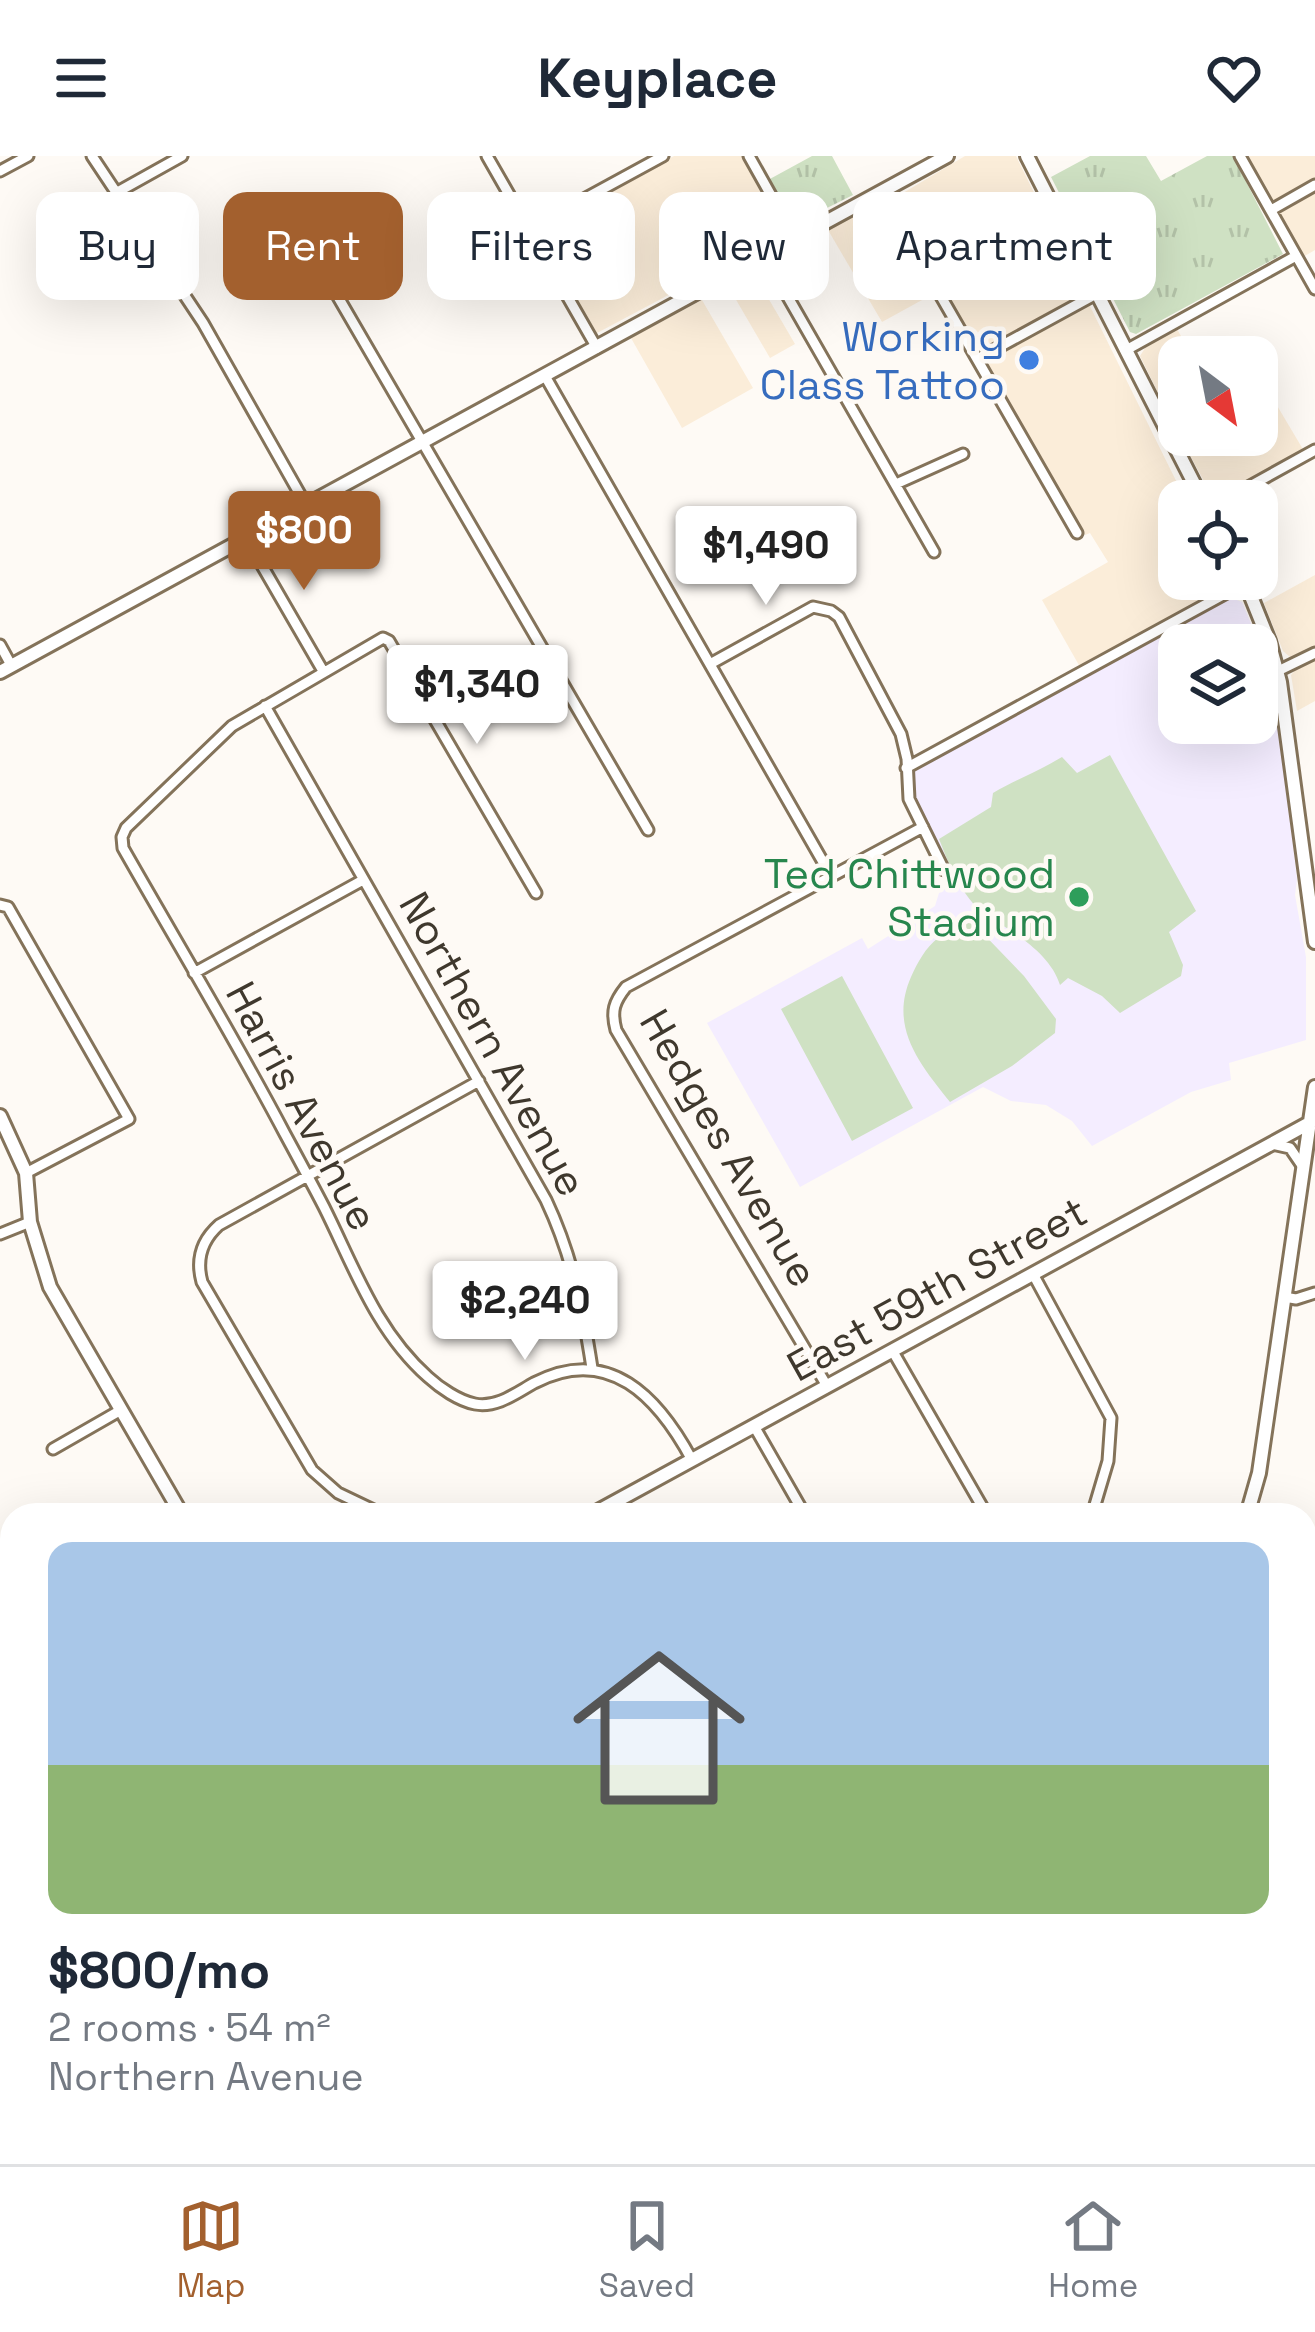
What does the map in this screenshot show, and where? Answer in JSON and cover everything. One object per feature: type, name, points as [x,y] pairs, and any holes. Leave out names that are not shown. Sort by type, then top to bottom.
[{"type":"street","points":[[0,171],[28,156]]},
{"type":"street","points":[[92,156],[113,192]]},
{"type":"street","points":[[118,192],[182,156]]},
{"type":"street","points":[[488,156],[508,192]]},
{"type":"street","points":[[597,192],[663,156]]},
{"type":"street","points":[[749,156],[769,192]]},
{"type":"street","points":[[881,192],[947,156]]},
{"type":"street","points":[[1027,156],[1046,192]]},
{"type":"street","points":[[1240,156],[1315,289]]},
{"type":"street","points":[[1271,210],[1315,185]]},
{"type":"street","points":[[1127,349],[1296,256]]},
{"type":"street","points":[[187,300],[307,505]]},
{"type":"street","points":[[339,300],[648,830]]},
{"type":"street","points":[[570,300],[597,348]]},
{"type":"street","points":[[0,645],[6,669],[685,300]]},
{"type":"street","points":[[790,300],[934,552]]},
{"type":"street","points":[[945,300],[1078,532]]},
{"type":"street","points":[[979,358],[1084,300]]},
{"type":"street","points":[[1102,300],[1192,480]]},
{"type":"street","points":[[545,376],[831,876],[923,827]]},
{"type":"street","points":[[1261,480],[1315,450]]},
{"type":"street","points":[[896,484],[963,454]]},
{"type":"street","points":[[245,538],[323,671]]},
{"type":"street","points":[[906,768],[1211,600]]},
{"type":"street","points":[[710,664],[813,608],[831,610],[843,623],[901,734],[908,759],[909,800],[944,870]]},
{"type":"street","points":[[265,706],[383,638],[389,641],[536,893]]},
{"type":"street","points":[[1315,653],[1278,671],[1315,942]]},
{"type":"street","name":"Harris Avenue","points":[[265,706],[207,746],[124,832],[123,848],[308,1177],[371,1306],[410,1358],[451,1393],[473,1404],[490,1404],[563,1371],[592,1368]]},
{"type":"street","name":"Northern Avenue","points":[[265,706],[564,1239],[580,1292],[592,1368]]},
{"type":"street","name":"Hedges Avenue","points":[[827,1386],[616,1030],[615,1005],[626,987],[831,876]]},
{"type":"street","points":[[194,973],[363,880]]},
{"type":"street","points":[[1,905],[8,907],[129,1119],[26,1173]]},
{"type":"street","points":[[359,1503],[338,1493],[304,1458],[202,1282],[199,1257],[219,1225],[479,1082]]},
{"type":"street","points":[[1250,1503],[1259,1473],[1315,1087]]},
{"type":"street","points":[[0,1116],[26,1173],[30,1222],[50,1287],[175,1503]]},
{"type":"street","name":"East 59th Street","points":[[613,1503],[1313,1122]]},
{"type":"street","points":[[1272,1144],[1290,1148],[1304,1167]]},
{"type":"street","points":[[0,1234],[30,1222]]},
{"type":"street","points":[[1033,1274],[1112,1418],[1108,1461],[1096,1503]]},
{"type":"street","points":[[1283,1298],[1315,1293]]},
{"type":"street","points":[[892,1350],[980,1503]]},
{"type":"street","points":[[592,1368],[621,1378],[653,1402],[675,1428],[692,1460]]},
{"type":"street","points":[[53,1449],[121,1410]]},
{"type":"street","points":[[754,1426],[798,1503]]},
{"type":"shaded area","points":[[674,156],[742,156],[762,192],[659,192],[659,300],[597,333],[578,300],[635,300],[635,192],[610,192]]},
{"type":"shaded area","points":[[965,156],[1016,156],[1034,192],[905,192]]},
{"type":"shaded area","points":[[1247,156],[1315,156],[1315,250],[1303,257]]},
{"type":"shaded area","points":[[853,216],[853,273],[829,232]]},
{"type":"shaded area","points":[[702,300],[753,388],[682,428],[631,338]]},
{"type":"shaded area","points":[[736,300],[769,300],[795,344],[770,358]]},
{"type":"shaded area","points":[[869,300],[922,300],[882,322]]},
{"type":"shaded area","points":[[951,300],[1087,300],[1158,444],[1158,456],[1164,456],[1176,480],[1158,480],[1158,600],[1204,600],[1080,667],[1042,600],[1108,562],[1090,533],[1085,535]]},
{"type":"shaded area","points":[[1158,339],[1158,392],[1140,356]]},
{"type":"shaded area","points":[[1278,407],[1304,451],[1252,480],[1203,480],[1190,456],[1278,456]]},
{"type":"shaded area","points":[[1315,575],[1315,647],[1290,657],[1283,651],[1278,624],[1272,624],[1264,603],[1278,600],[1278,595]]},
{"type":"shaded area","points":[[1224,600],[1242,602],[1251,624],[1180,624]]},
{"type":"shaded area","points":[[1158,636],[1158,744],[1278,744],[1278,718],[1295,895],[1306,957],[1306,1040],[1229,1063],[1231,1080],[1191,1092],[1092,1146],[1072,1121],[1046,1105],[1011,1101],[983,1087],[800,1187],[707,1023],[862,938],[868,949],[935,906],[939,893],[954,882],[914,798],[911,771]]},
{"type":"shaded area","points":[[1315,659],[1315,701],[1297,711],[1291,675]]},
{"type":"green space","points":[[812,156],[832,156],[853,195],[829,207],[829,192],[776,192],[768,180]]},
{"type":"green space","points":[[1090,156],[1146,156],[1161,181],[1207,156],[1233,156],[1283,254],[1136,334],[1130,332],[1114,300],[1156,300],[1156,192],[1059,192],[1051,177]]},
{"type":"green space","name":"Ted Chittwood Stadium","points":[[1110,755],[1196,911],[1169,932],[1183,965],[1181,976],[1120,1013],[1102,996],[1068,978],[1060,985],[1041,955],[973,904],[939,839],[991,807],[993,793],[1062,757],[1077,773]]},
{"type":"green space","points":[[971,921],[1024,976],[1056,1019],[1055,1033],[1012,1066],[950,1102],[911,1044],[903,1012],[911,977],[930,946]]},
{"type":"green space","points":[[842,976],[913,1108],[852,1141],[781,1009]]},
{"type":"place","name":"Working Class Tattoo","points":[[1029,360]]},
{"type":"place","name":"Ted Chittwood Stadium","points":[[1079,897]]}]
